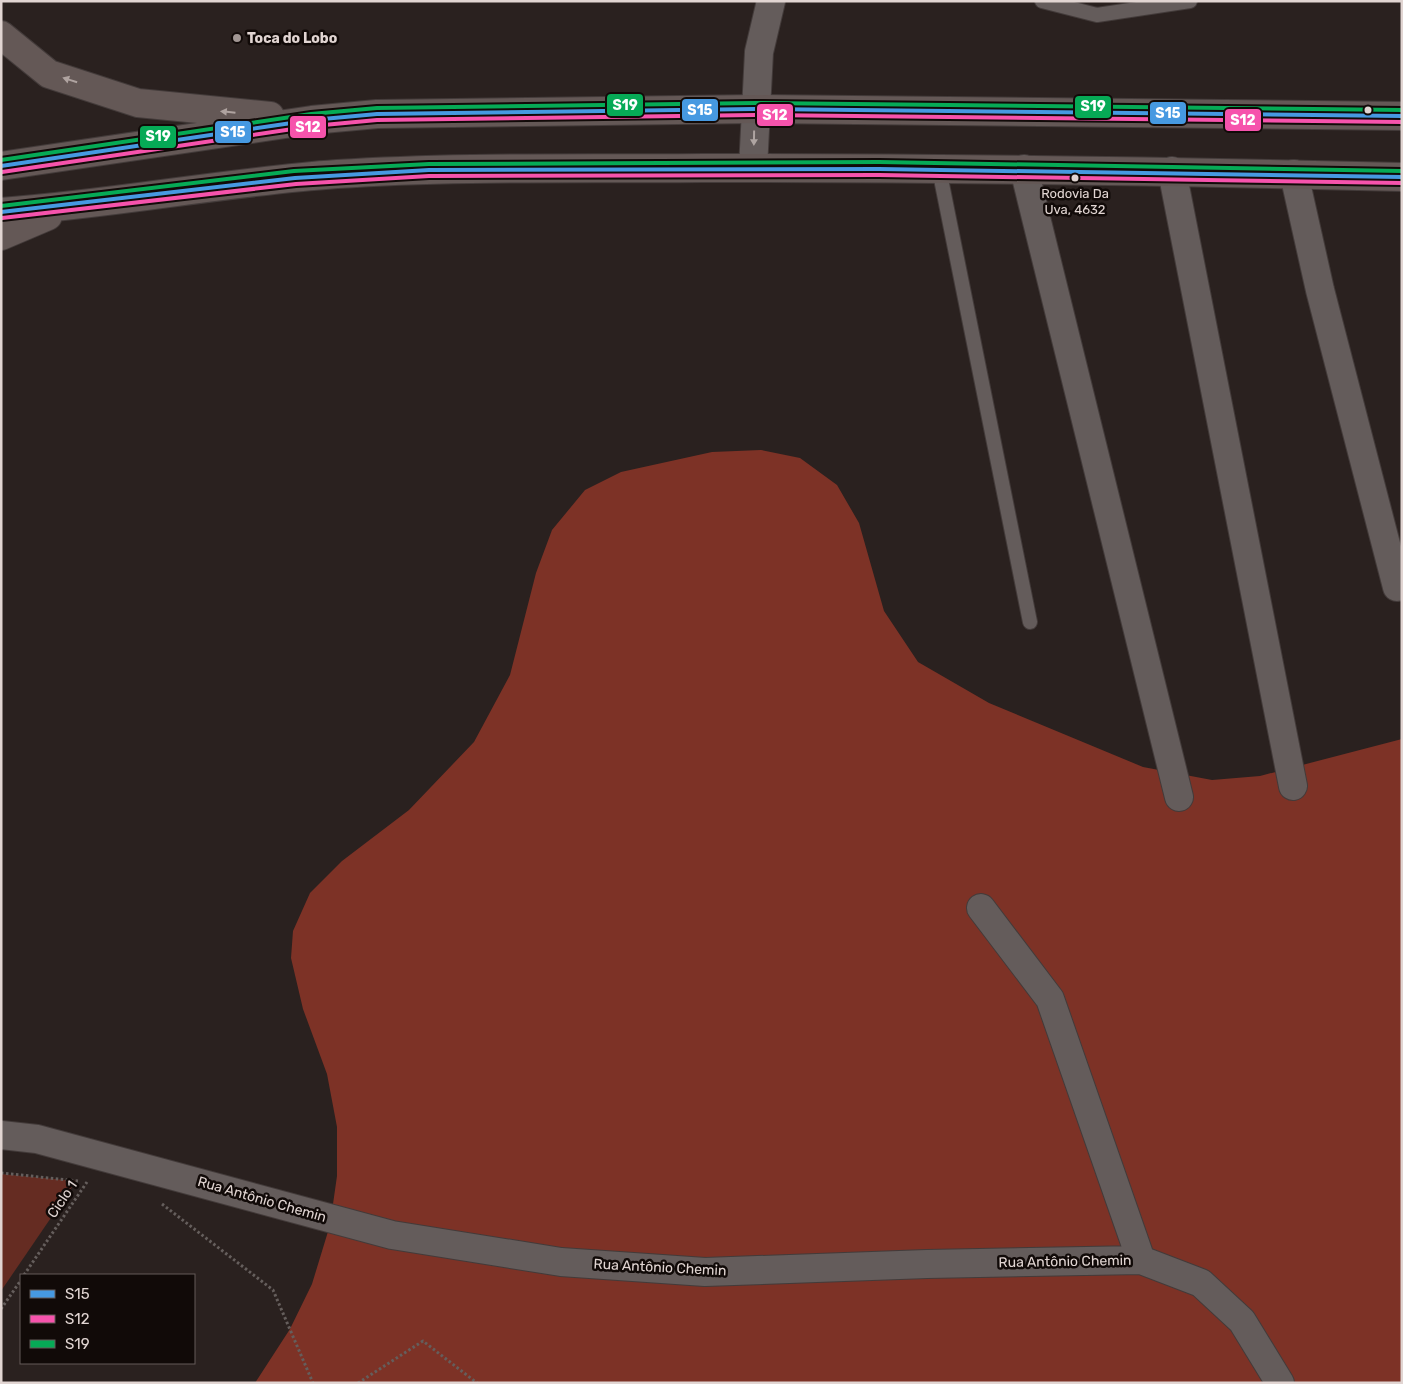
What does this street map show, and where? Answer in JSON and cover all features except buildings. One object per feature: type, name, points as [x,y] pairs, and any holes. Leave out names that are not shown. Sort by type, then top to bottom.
[{"type":"main road","points":[[1,35],[50,74],[138,103],[312,120]]},
{"type":"main road","points":[[1,166],[312,120],[376,114],[755,108],[1402,116]]},
{"type":"main road","points":[[1,212],[68,207],[226,185],[337,174],[460,169],[1024,169],[1402,177]]},
{"type":"main road","points":[[1,236],[68,207]]},
{"type":"street","points":[[754,168],[755,108],[759,52],[771,1]]},
{"type":"street","points":[[1024,169],[1179,797]]},
{"type":"street","points":[[1172,172],[1293,786]]},
{"type":"street","points":[[1294,174],[1320,290],[1397,587]]},
{"type":"street","points":[[981,908],[1050,998],[1141,1260]]},
{"type":"street","name":"Rua Antônio Chemin","points":[[1,1135],[37,1138],[392,1235],[561,1262],[705,1272],[927,1264],[1141,1260],[1201,1283],[1242,1321],[1280,1383]]},
{"type":"lane","points":[[1042,1],[1097,15],[1190,1]]},
{"type":"lane","points":[[939,169],[1030,622]]},
{"type":"path","name":"Ciclo 1","points":[[1,1173],[87,1182],[25,1274]]},
{"type":"path","points":[[169,1173],[159,1201],[273,1290],[314,1383]]},
{"type":"path","points":[[1,1309],[20,1281]]},
{"type":"path","points":[[358,1383],[422,1340],[478,1383]]},
{"type":"shaded area","points":[[761,450],[800,458],[837,485],[859,523],[884,611],[918,662],[989,703],[1143,767],[1212,780],[1260,776],[1402,739],[1402,1383],[255,1383],[290,1329],[312,1284],[330,1225],[337,1176],[337,1127],[327,1074],[303,1009],[291,958],[293,931],[310,893],[342,861],[409,810],[474,742],[510,675],[536,573],[552,530],[585,490],[621,472],[712,452]]},
{"type":"shaded area","points":[[1,1174],[76,1181],[1,1291]]},
{"type":"transit line","name":"S19","points":[[1,160],[311,114],[377,108],[755,103],[1402,110]]},
{"type":"transit line","name":"S15","points":[[1,166],[312,120],[377,114],[755,109],[1402,116]]},
{"type":"transit line","name":"S12","points":[[2,172],[313,126],[377,120],[755,115],[1402,122]]},
{"type":"transit line","name":"S19","points":[[1,206],[294,171],[429,164],[879,162],[1402,171]]},
{"type":"transit line","name":"S15","points":[[1,212],[295,178],[429,170],[879,169],[1402,177]]},
{"type":"transit line","name":"S12","points":[[2,218],[296,184],[429,176],[879,175],[1402,183]]},
{"type":"place","name":"Toca do Lobo","points":[[237,38]]},
{"type":"place","name":"Rodovia Da Uva, 4632","points":[[1075,178]]}]
